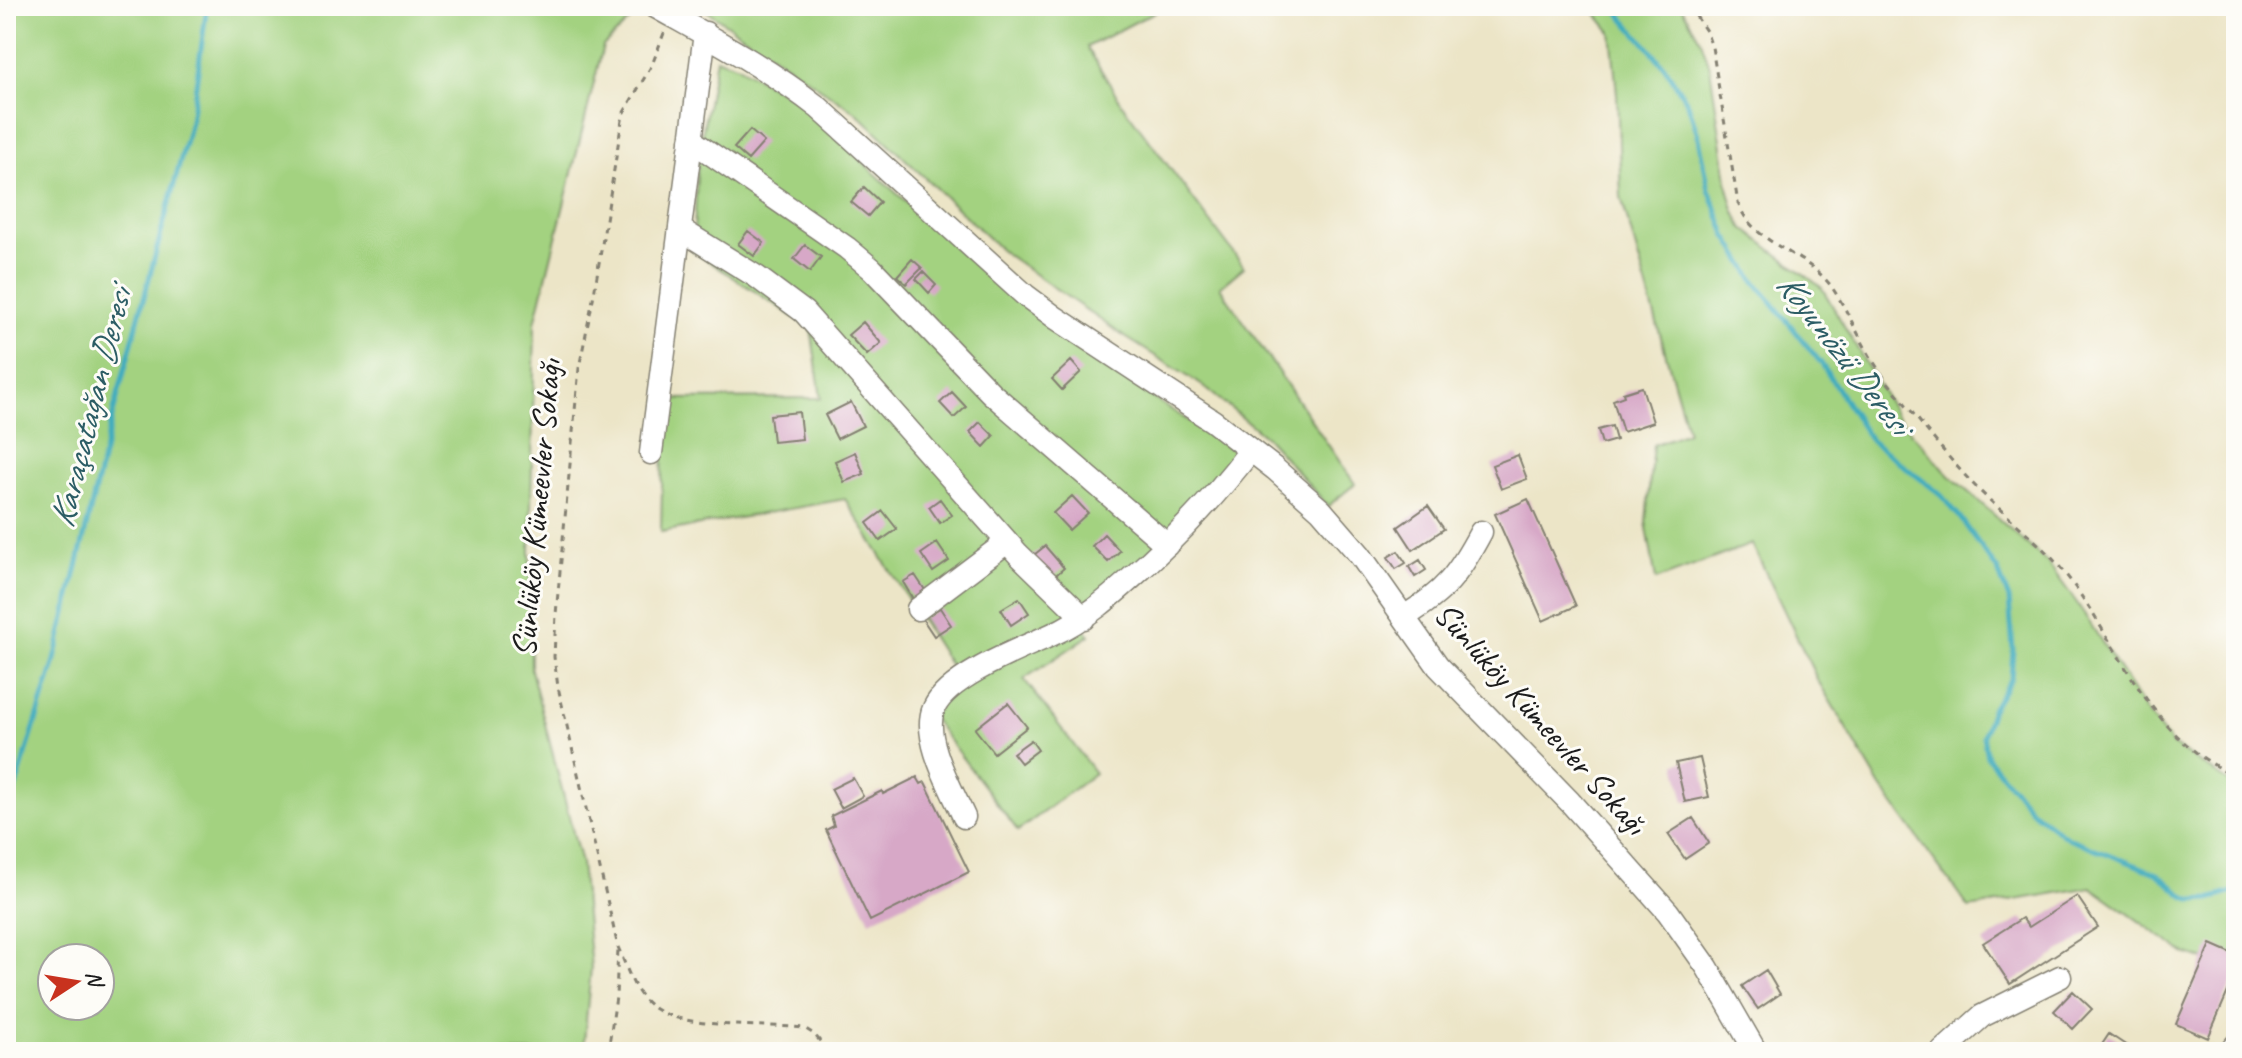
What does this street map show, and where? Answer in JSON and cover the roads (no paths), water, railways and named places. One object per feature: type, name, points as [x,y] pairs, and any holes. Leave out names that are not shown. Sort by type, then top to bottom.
[{"type":"street","name":"Sünlüköy Kümeevler Sokağı","points":[[662,10],[763,68],[819,108],[1025,295],[1213,421],[1321,510],[1360,555],[1438,666],[1570,802],[1668,912],[1707,967],[1756,1052]]},
{"type":"street","points":[[651,453],[705,33]]},
{"type":"street","points":[[691,140],[864,262],[991,393],[1167,545]]},
{"type":"street","points":[[680,229],[757,277],[804,312],[1007,542],[1084,618]]},
{"type":"street","points":[[964,817],[935,747],[931,720],[939,700],[966,678],[1000,657],[1084,618],[1112,597],[1221,490],[1250,451]]},
{"type":"street","points":[[1404,617],[1445,588],[1481,532]]},
{"type":"street","points":[[918,609],[1007,542]]},
{"type":"street","points":[[1942,1052],[1982,1016],[2060,977]]},
{"type":"street","points":[[2230,1052],[2236,1045]]},
{"type":"waterway","name":"Karaçatağan Deresi","points":[[6,818],[54,664],[114,410],[191,121],[207,6]]},
{"type":"waterway","name":"Koyunözü Deresi","points":[[1613,6],[1664,66],[1688,104],[1699,138],[1709,189],[1726,235],[1754,280],[1821,363],[1870,440],[1939,493],[1998,571],[2009,599],[2013,649],[2011,678],[1992,709],[1983,736],[1987,757],[2031,810],[2068,838],[2158,874],[2193,900],[2210,899],[2236,891]]}]
